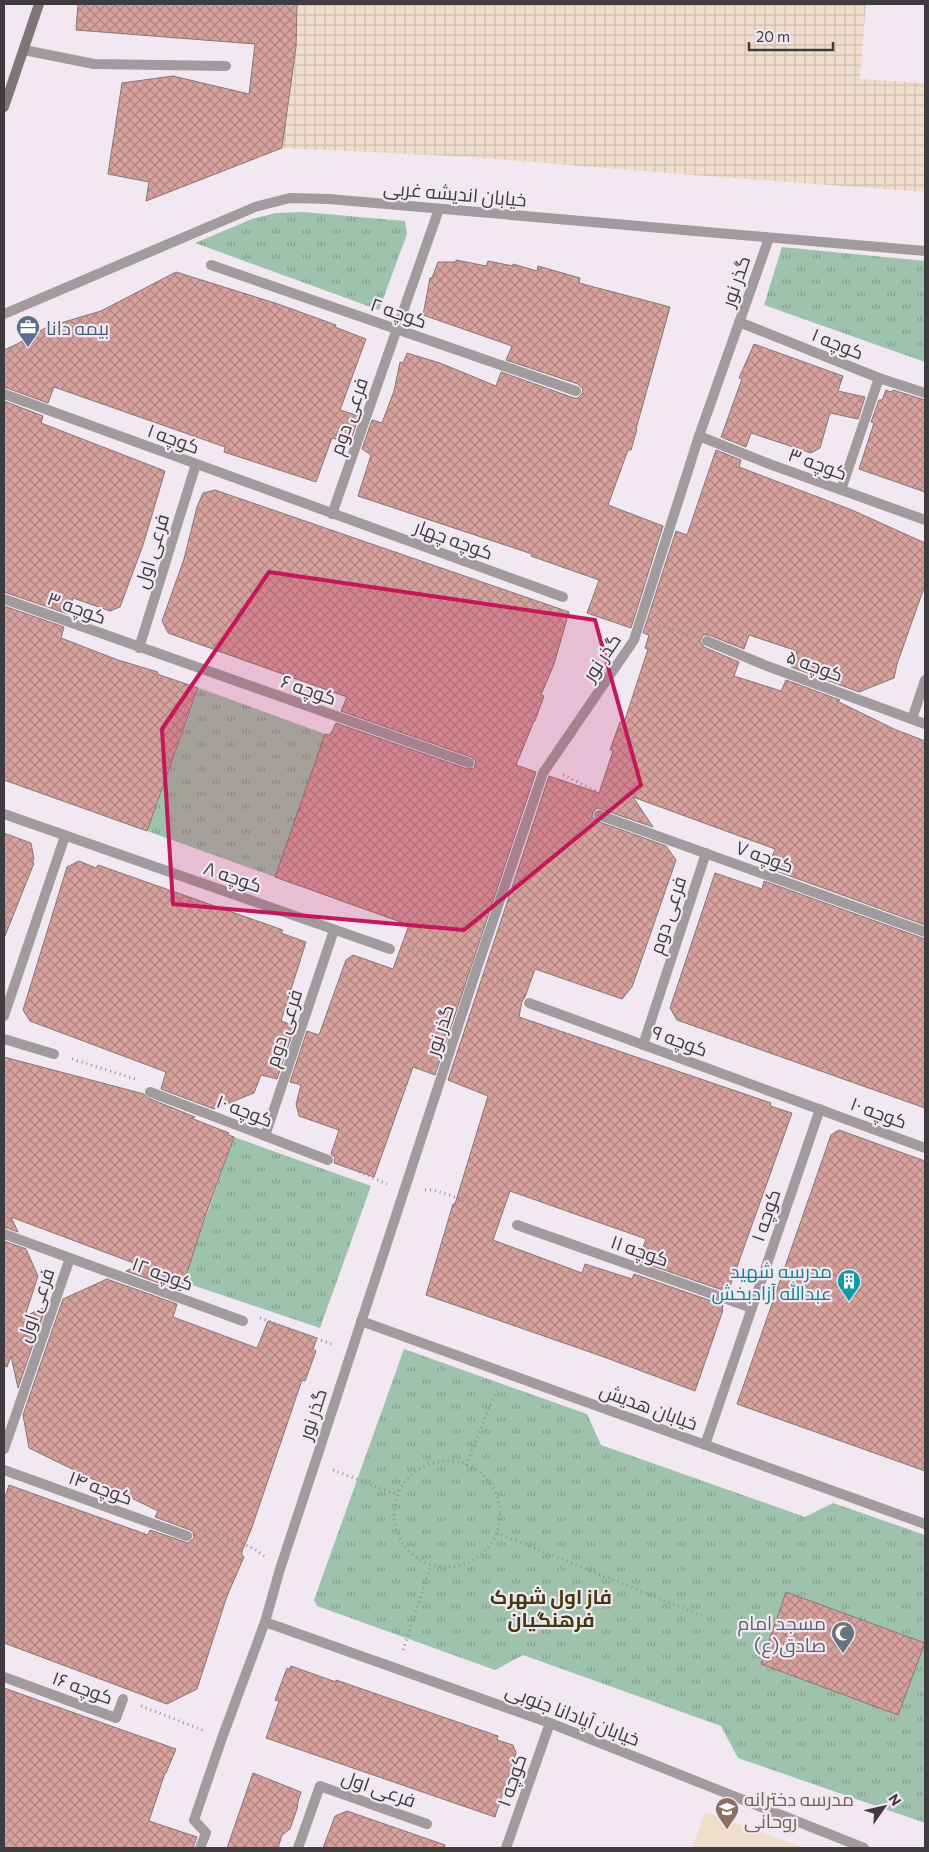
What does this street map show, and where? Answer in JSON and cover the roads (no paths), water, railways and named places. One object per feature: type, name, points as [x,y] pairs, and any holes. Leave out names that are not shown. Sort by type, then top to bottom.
[{"type":"street","points":[[4,107],[40,4]]},
{"type":"street","points":[[24,50],[94,64],[226,66]]},
{"type":"street","name":"خیابان اندیشه غربی","points":[[4,314],[255,207],[290,198],[329,199],[925,251]]},
{"type":"street","points":[[396,330],[439,209]]},
{"type":"street","name":"گذر نور","points":[[200,1848],[206,1833],[194,1820],[222,1738],[266,1622],[280,1569],[314,1463],[543,773],[634,640],[699,436],[730,352],[768,238]]},
{"type":"street","name":"کوچه ۲","points":[[211,266],[576,391]]},
{"type":"street","name":"کوچه ۱","points":[[739,322],[879,378],[925,393]]},
{"type":"street","name":"فرعی دوم","points":[[332,514],[396,330]]},
{"type":"street","points":[[841,490],[879,378]]},
{"type":"street","name":"کوچه ۱","points":[[4,394],[332,514]]},
{"type":"street","name":"کوچه ۳","points":[[699,436],[925,520]]},
{"type":"street","name":"فرعی اول","points":[[139,648],[196,464]]},
{"type":"street","name":"کوچه چهار","points":[[332,514],[563,597]]},
{"type":"street","name":"کوچه ۳","points":[[4,599],[139,648]]},
{"type":"street","name":"کوچه ۵","points":[[707,642],[912,719]]},
{"type":"street","name":"کوچه ۶","points":[[139,648],[468,763]]},
{"type":"street","points":[[925,680],[912,719],[925,724]]},
{"type":"street","points":[[4,814],[65,836],[4,1016]]},
{"type":"street","name":"کوچه ۷","points":[[599,815],[922,931]]},
{"type":"street","name":"کوچه ۸","points":[[65,836],[390,949]]},
{"type":"street","name":"فرعی دوم","points":[[643,1045],[706,853]]},
{"type":"street","name":"فرعی دوم","points":[[266,1136],[334,930]]},
{"type":"street","name":"کوچه ۹","points":[[528,1003],[820,1110]]},
{"type":"street","points":[[4,1039],[54,1054]]},
{"type":"street","name":"کوچه ۱۰","points":[[150,1092],[328,1160]]},
{"type":"street","name":"کوچه ۱","points":[[705,1444],[820,1110]]},
{"type":"street","name":"کوچه ۱۰","points":[[820,1110],[925,1148]]},
{"type":"street","name":"کوچه ۱۱","points":[[518,1225],[752,1308]]},
{"type":"street","points":[[4,1234],[70,1258]]},
{"type":"street","name":"فرعی اول","points":[[4,1449],[70,1258]]},
{"type":"street","name":"کوچه ۱۲","points":[[70,1258],[243,1321]]},
{"type":"street","name":"خیابان هدیش","points":[[361,1321],[925,1524]]},
{"type":"street","name":"کوچه ۱۴","points":[[4,1470],[187,1536]]},
{"type":"street","name":"خیابان آپادانا جنوبی","points":[[266,1622],[550,1723],[864,1848]]},
{"type":"street","name":"کوچه ۱۶","points":[[4,1677],[116,1718],[124,1699]]},
{"type":"street","name":"کوچه ۱","points":[[506,1848],[550,1723]]},
{"type":"street","name":"فرعی اول","points":[[298,1848],[320,1786],[427,1824]]},
{"type":"place","name":"بیمه دانا","points":[[28,348]]},
{"type":"place","name":"مدرسه شهید عبدالله آزادبخش","points":[[849,1302]]},
{"type":"place","name":"مسجد امام صادق(ع)","points":[[843,1654]]},
{"type":"place","name":"مدرسه دخترانه روحانی","points":[[727,1830]]},
{"type":"district","name":"فاز اول شهرک فرهنگیان","points":[[551,1608]]}]
